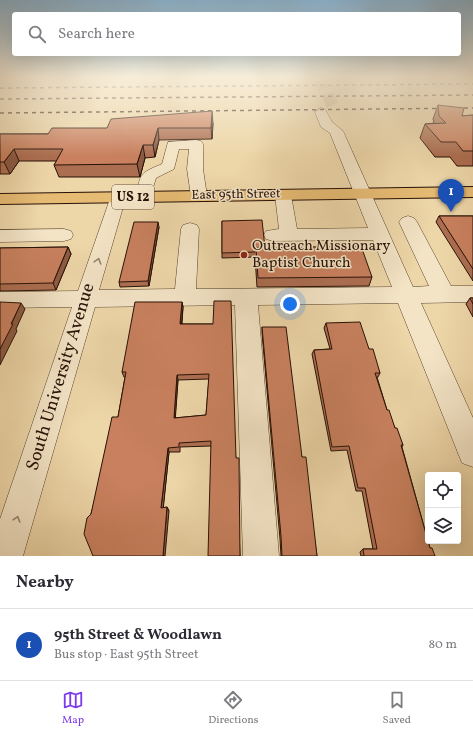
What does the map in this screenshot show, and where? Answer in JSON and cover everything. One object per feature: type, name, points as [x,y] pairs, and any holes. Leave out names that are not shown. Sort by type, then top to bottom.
[{"type":"main road","name":"East 95th Street","points":[[1,200],[473,192]]},
{"type":"street","points":[[334,111],[340,124],[336,131]]},
{"type":"street","points":[[321,112],[326,124],[336,131],[473,452]]},
{"type":"street","points":[[143,197],[149,174],[169,166],[173,145],[196,144],[195,170],[199,196]]},
{"type":"street","points":[[283,195],[281,234],[380,234]]},
{"type":"street","name":"South University Avenue","points":[[5,556],[118,197]]},
{"type":"street","points":[[408,222],[444,294]]},
{"type":"street","points":[[185,298],[190,229]]},
{"type":"street","points":[[0,236],[64,235]]},
{"type":"street","points":[[391,259],[426,258]]},
{"type":"street","points":[[0,300],[473,294]]},
{"type":"street","points":[[246,297],[260,556]]},
{"type":"building","points":[[438,105],[464,108],[462,116],[473,115],[473,151],[463,151],[456,142],[441,142],[425,124],[446,123],[439,116]]},
{"type":"building","points":[[212,111],[211,128],[158,128],[153,145],[143,145],[137,164],[54,165],[63,149],[14,149],[4,162],[0,162],[0,134],[48,134],[52,128],[107,128],[111,119]]},
{"type":"building","points":[[439,216],[473,216],[473,269]]},
{"type":"building","points":[[262,220],[265,248],[256,248],[255,252],[222,253],[222,221]]},
{"type":"building","points":[[134,222],[158,222],[148,281],[119,282]]},
{"type":"building","points":[[361,246],[372,277],[258,278],[256,248]]},
{"type":"building","points":[[68,247],[53,283],[0,284],[0,248]]},
{"type":"building","points":[[214,301],[231,301],[236,458],[239,458],[240,556],[208,556],[211,441],[179,443],[179,447],[168,448],[161,508],[167,507],[163,556],[93,556],[84,534],[87,518],[91,514],[112,417],[118,417],[126,372],[122,372],[135,302],[182,302],[180,324],[213,324]],"holes":[[[209,374],[206,415],[174,418],[177,375]]]},
{"type":"building","points":[[0,302],[21,303],[11,324],[13,324],[0,349]]},
{"type":"building","points":[[360,322],[369,349],[373,349],[380,373],[375,373],[387,410],[389,410],[403,445],[401,445],[425,530],[425,544],[429,544],[435,556],[364,556],[363,549],[377,549],[365,488],[358,488],[349,446],[332,447],[314,350],[332,349],[326,323]]},
{"type":"building","points":[[262,327],[286,327],[302,457],[306,457],[317,556],[282,556]]},
{"type":"tunnel","points":[[332,104],[335,111]]},
{"type":"railway","points":[[0,113],[473,108]]},
{"type":"place","name":"95th Street & Woodlawn","points":[[451,212]]},
{"type":"place","name":"Outreach Missionary Baptist Church","points":[[244,255]]}]
